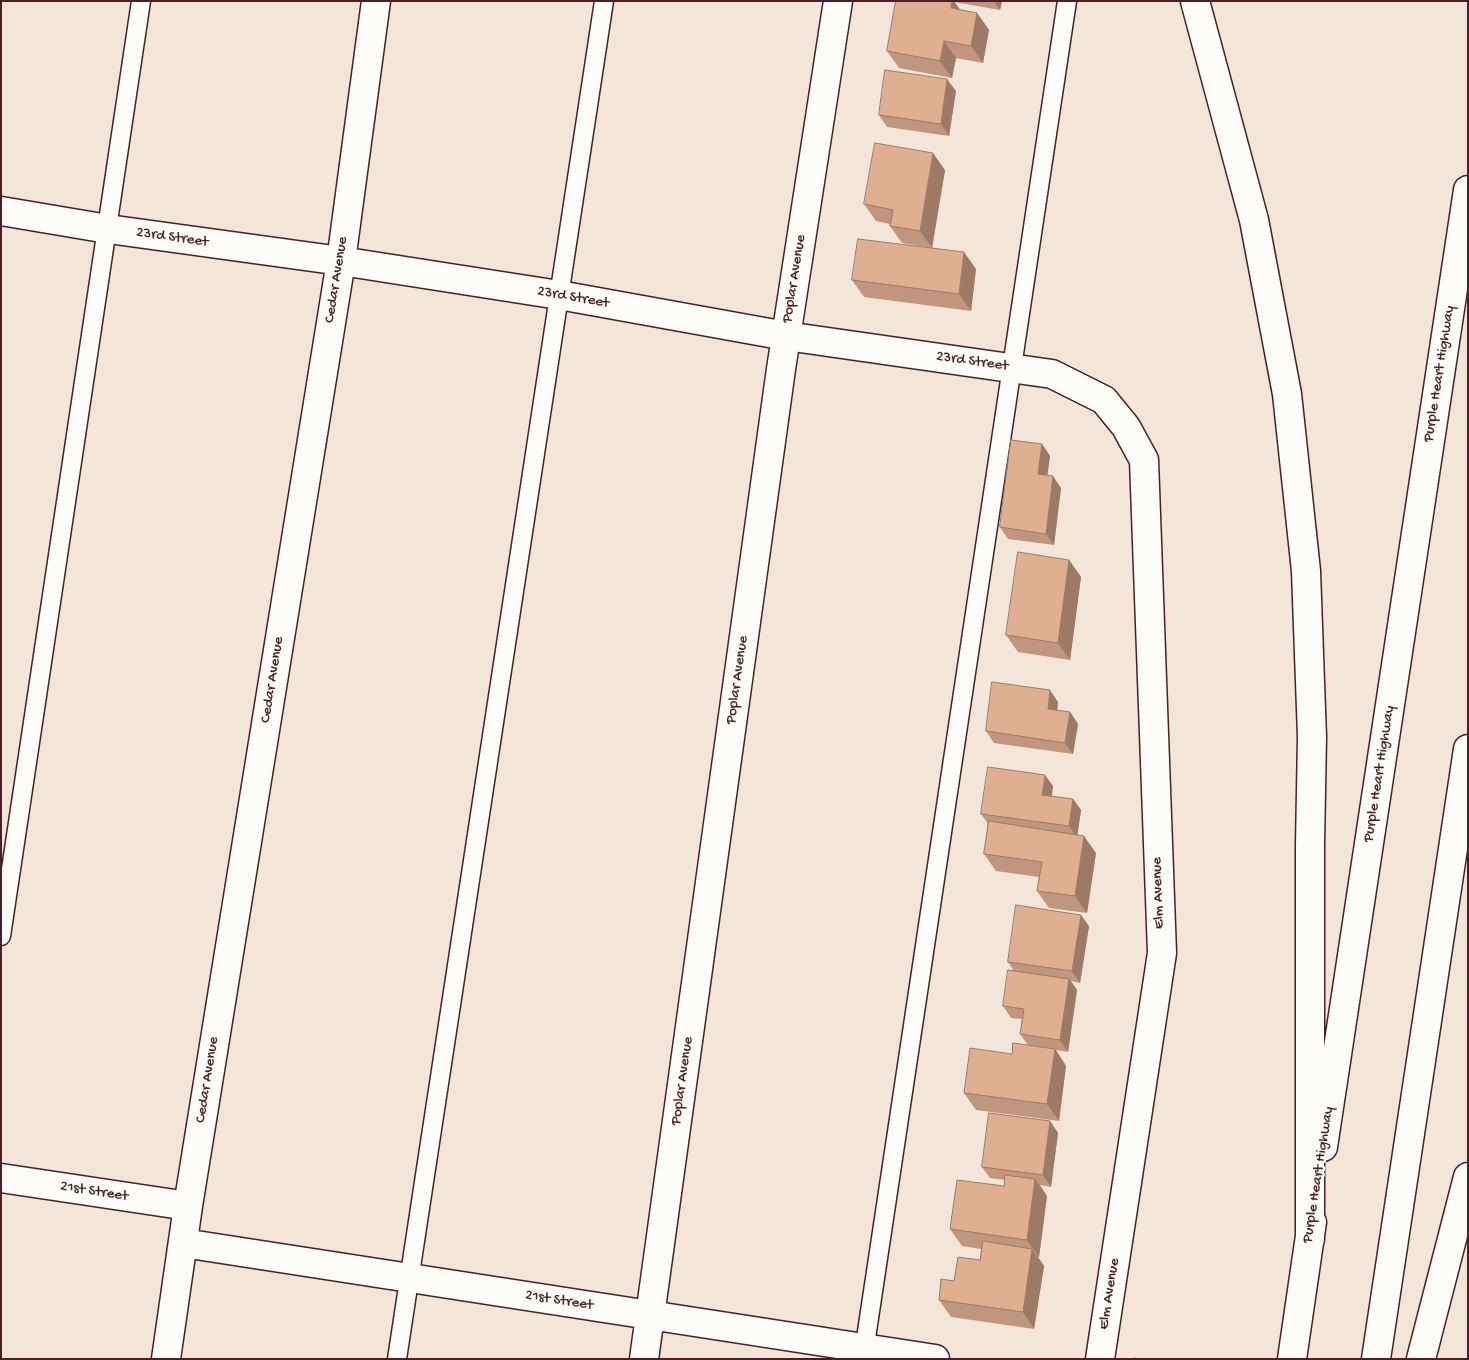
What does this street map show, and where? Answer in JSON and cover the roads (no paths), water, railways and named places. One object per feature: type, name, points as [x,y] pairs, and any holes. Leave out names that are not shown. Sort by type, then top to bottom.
[{"type":"main road","name":"Cedar Avenue","points":[[166,1359],[188,1206],[341,261],[376,1]]},
{"type":"main road","name":"Poplar Avenue","points":[[644,1359],[786,336],[838,1]]},
{"type":"main road","points":[[1195,1],[1254,220],[1287,394],[1306,571],[1312,737],[1310,845],[1310,1239]]},
{"type":"main road","name":"Purple Heart Highway","points":[[1292,1359],[1468,190]]},
{"type":"main road","name":"23rd Street","points":[[1,211],[108,229],[341,261],[558,295],[786,336],[1052,374],[1104,400],[1126,426]]},
{"type":"main road","name":"Elm Avenue","points":[[1100,1359],[1162,953],[1144,460],[1126,426]]},
{"type":"main road","points":[[1376,1359],[1468,749]]},
{"type":"main road","points":[[1424,1348],[1468,1177]]},
{"type":"main road","name":"21st Street","points":[[1,1178],[188,1206]]},
{"type":"main road","name":"21st Street","points":[[183,1243],[651,1315],[864,1353],[935,1359]]},
{"type":"lane","points":[[1,936],[142,1]]},
{"type":"lane","points":[[397,1359],[604,1]]},
{"type":"lane","points":[[864,1353],[1067,1]]}]
